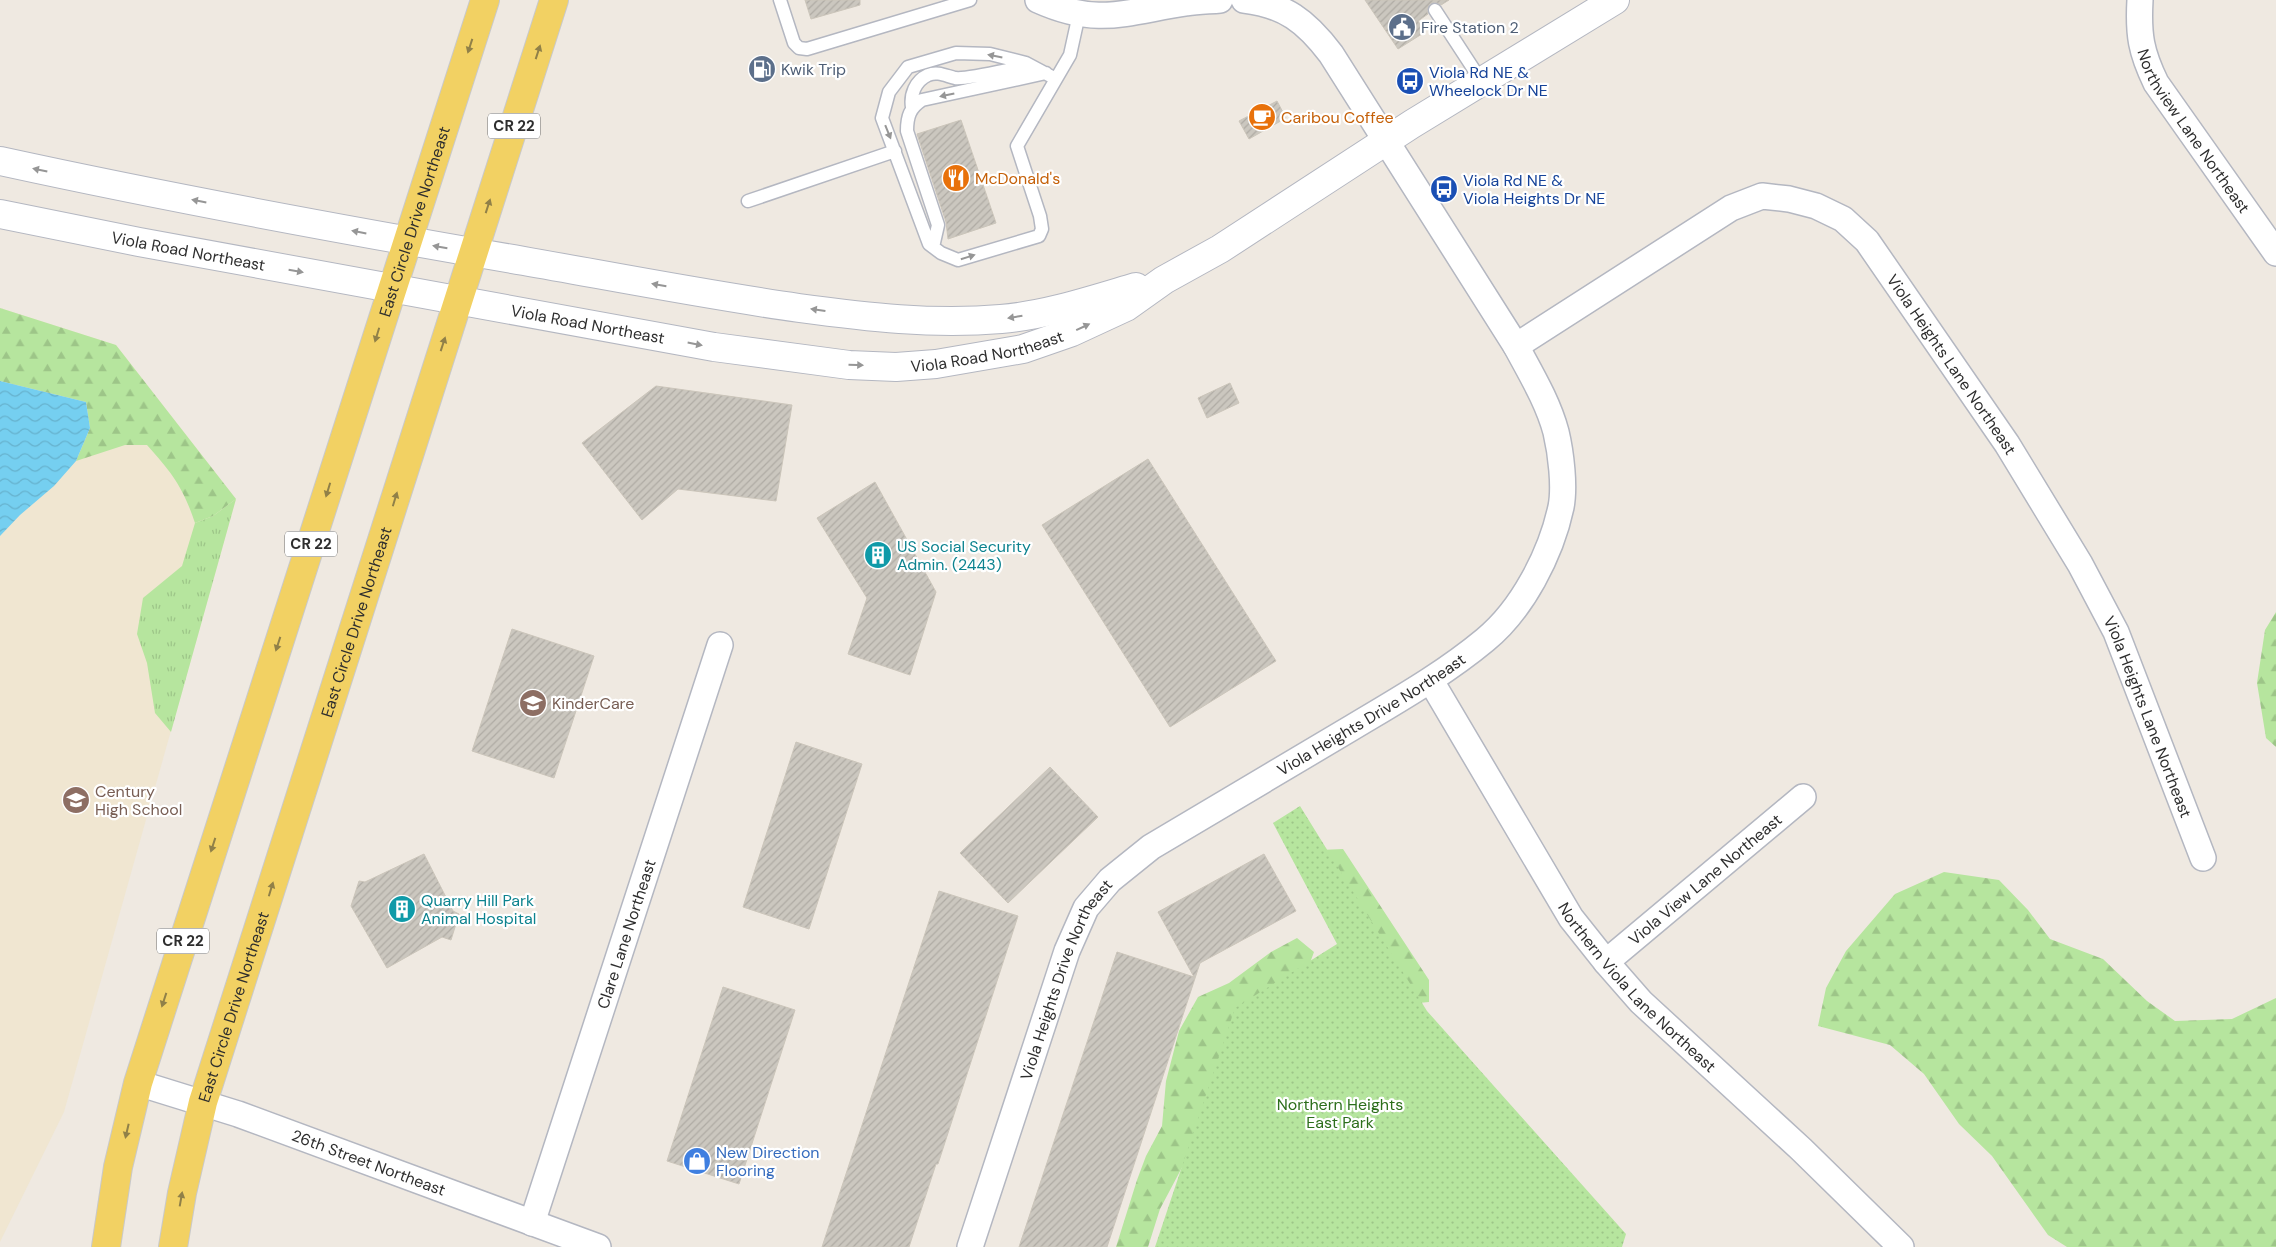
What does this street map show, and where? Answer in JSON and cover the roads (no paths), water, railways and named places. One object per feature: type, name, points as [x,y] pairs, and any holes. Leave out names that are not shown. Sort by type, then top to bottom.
[{"type":"main road","name":"East Circle Drive Northeast","points":[[106,1247],[118,1167],[138,1083],[486,0]]},
{"type":"main road","name":"East Circle Drive Northeast","points":[[173,1247],[182,1193],[203,1102],[554,0]]},
{"type":"main road","name":"Viola Road Northeast","points":[[0,214],[139,242],[714,347],[791,359],[849,365],[896,366],[936,364],[1023,349],[1072,332],[1126,307],[1164,280],[1220,249],[1386,142],[1615,0]]},
{"type":"main road","name":"Viola Road Northeast","points":[[0,161],[474,253],[760,302],[911,321],[958,322],[1052,311],[1164,280]]},
{"type":"street","points":[[1038,0],[1058,9],[1078,14],[1104,16],[1127,14],[1186,1],[1220,0]]},
{"type":"street","name":"Viola Heights Drive Northeast","points":[[970,1247],[1067,952],[1086,908],[1110,880],[1151,847],[1431,681],[1487,639],[1514,609],[1534,579],[1550,546],[1561,506],[1561,468],[1556,432],[1542,394],[1516,346],[1316,34],[1302,21],[1281,9],[1259,2],[1244,0]]},
{"type":"street","name":"Northview Lane Northeast","points":[[2140,0],[2138,26],[2144,57],[2156,83],[2276,253]]},
{"type":"street","name":"Viola Heights Lane Northeast","points":[[1516,346],[1730,208],[1762,196],[1789,199],[1816,206],[1843,219],[1867,241],[2007,444],[2080,564],[2116,632],[2203,858]]},
{"type":"street","name":"Clare Lane Northeast","points":[[532,1223],[720,645]]},
{"type":"street","name":"Northern Viola Lane Northeast","points":[[1431,681],[1571,918],[1606,962],[1641,1002],[1801,1149],[1901,1247]]},
{"type":"street","name":"Viola View Lane Northeast","points":[[1606,962],[1803,797]]},
{"type":"street","name":"26th Street Northeast","points":[[138,1083],[203,1102],[598,1247]]},
{"type":"lane","points":[[780,0],[794,43],[799,48],[806,50],[950,3],[970,0]]},
{"type":"lane","points":[[1435,10],[1482,82]]},
{"type":"lane","points":[[1051,76],[1031,65],[990,54],[956,53],[908,67],[889,92],[882,118],[930,244],[941,253],[958,260],[1039,236],[1042,229],[1017,146],[1051,76],[1070,55],[1078,14]]},
{"type":"lane","points":[[933,247],[938,225],[907,131],[907,120],[912,107],[910,96],[918,84],[928,75],[940,73],[956,78],[1031,65]]},
{"type":"lane","points":[[912,107],[922,100],[1051,76]]},
{"type":"lane","points":[[748,201],[896,151]]},
{"type":"water","points":[[0,381],[86,402],[90,428],[76,461],[54,486],[20,515],[0,536]]},
{"type":"place","name":"Fire Station 2","points":[[1402,27]]},
{"type":"place","name":"Kwik Trip","points":[[762,69]]},
{"type":"place","name":"Viola Rd NE & Wheelock Dr NE","points":[[1410,81]]},
{"type":"place","name":"Caribou Coffee","points":[[1262,117]]},
{"type":"place","name":"McDonald's","points":[[956,178]]},
{"type":"place","name":"Viola Rd NE & Viola Heights Dr NE","points":[[1444,189]]},
{"type":"place","name":"US Social Security Admin. (2443)","points":[[878,555]]},
{"type":"place","name":"KinderCare","points":[[533,703]]},
{"type":"place","name":"Century High School","points":[[76,800]]},
{"type":"place","name":"Quarry Hill Park Animal Hospital","points":[[402,909]]},
{"type":"place","name":"New Direction Flooring","points":[[697,1161]]},
{"type":"park label","name":"Northern Heights East Park","points":[[1340,1113]]}]
